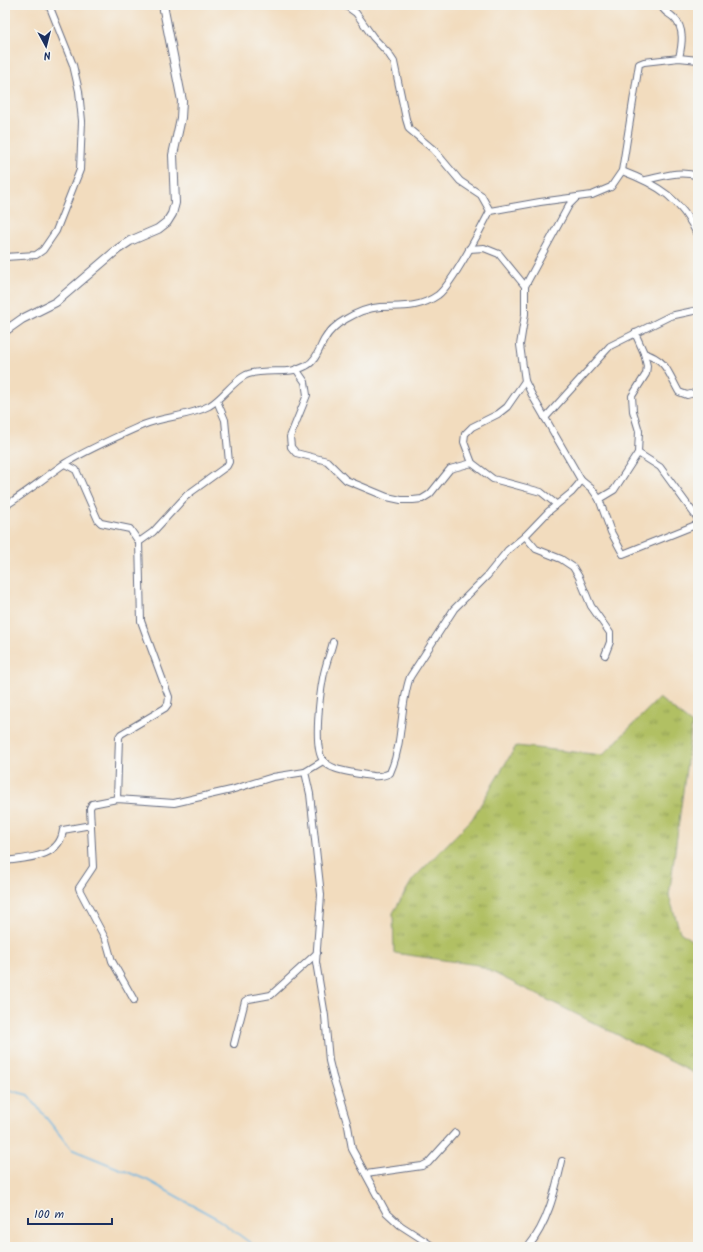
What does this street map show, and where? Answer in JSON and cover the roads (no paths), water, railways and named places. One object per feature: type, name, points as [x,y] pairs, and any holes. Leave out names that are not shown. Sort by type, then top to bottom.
[{"type":"street","points":[[5,258],[36,255],[44,250],[56,231],[80,170],[82,121],[79,91],[73,65],[49,5]]},
{"type":"street","points":[[5,331],[22,318],[56,302],[118,249],[130,241],[158,229],[167,222],[172,214],[175,203],[173,154],[181,118],[182,101],[163,5]]},
{"type":"street","points":[[345,5],[356,13],[372,37],[388,53],[394,62],[409,129],[434,150],[460,181],[481,195],[490,211]]},
{"type":"street","points":[[661,5],[663,11],[676,19],[681,31],[679,58]]},
{"type":"street","points":[[5,506],[65,464],[114,438],[145,424],[197,411],[217,401],[229,389],[246,376],[265,370],[296,369],[311,363],[325,338],[335,327],[346,319],[363,311],[380,307],[398,308],[415,305],[439,294],[449,282],[490,211],[540,202],[575,199],[592,195],[611,187],[622,171],[639,64],[644,62],[679,58],[698,60]]},
{"type":"street","points":[[622,171],[646,180],[670,195],[690,218],[698,236]]},
{"type":"street","points":[[646,180],[686,172],[698,176]]},
{"type":"street","points":[[575,199],[569,205],[525,286],[525,314],[520,345],[525,381],[581,480],[592,489],[599,499],[607,522],[623,554],[698,524]]},
{"type":"street","points":[[468,249],[484,248],[499,254],[525,286]]},
{"type":"street","points":[[545,418],[610,346],[670,316],[698,310]]},
{"type":"street","points":[[599,499],[614,490],[638,453],[639,431],[632,403],[632,396],[646,374],[644,353],[635,333]]},
{"type":"street","points":[[644,353],[655,356],[664,364],[679,392],[687,395],[698,392]]},
{"type":"street","points":[[296,369],[305,382],[307,395],[290,437],[290,447],[296,453],[326,461],[346,480],[387,497],[401,500],[422,499],[430,494],[450,469],[472,463]]},
{"type":"street","points":[[525,381],[507,407],[498,414],[472,427],[465,434],[464,442],[472,463],[493,479],[541,492],[556,504]]},
{"type":"street","points":[[138,542],[153,532],[187,495],[227,466],[229,462],[225,420],[217,401]]},
{"type":"street","points":[[638,453],[660,467],[698,519]]},
{"type":"street","points":[[65,464],[76,470],[98,520],[101,523],[130,528],[138,542],[141,621],[168,697],[165,708],[121,734],[119,737],[117,799]]},
{"type":"street","points":[[333,642],[323,678],[318,714],[319,751],[323,761],[334,768],[346,772],[384,776],[390,773],[398,748],[406,688],[410,677],[454,609],[487,576],[508,550],[525,536],[556,504],[571,493],[578,486],[581,480]]},
{"type":"street","points":[[525,536],[536,549],[561,559],[573,567],[579,577],[591,606],[610,633],[610,642],[605,655]]},
{"type":"street","points":[[134,1000],[112,961],[106,940],[79,888],[93,867],[90,808],[92,804],[117,799],[174,803],[231,790],[273,777],[305,772],[323,761]]},
{"type":"street","points":[[305,772],[310,794],[321,895],[317,972],[325,1016],[329,1061],[352,1149],[392,1218],[434,1247]]},
{"type":"street","points":[[5,861],[51,852],[56,848],[63,830],[91,825]]},
{"type":"street","points":[[234,1044],[245,1001],[271,995],[295,971],[317,953]]},
{"type":"street","points":[[366,1174],[422,1166],[428,1163],[455,1133]]},
{"type":"street","points":[[528,1247],[543,1224],[555,1190],[562,1161]]},
{"type":"waterway","points":[[5,1089],[28,1095],[71,1149],[147,1180],[216,1218],[256,1247]]}]
